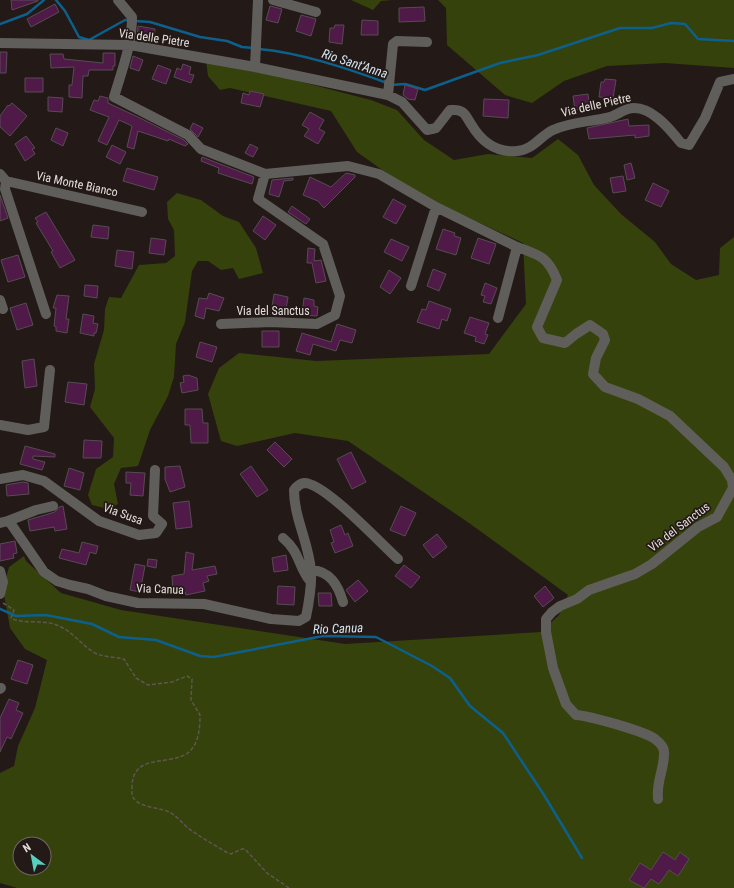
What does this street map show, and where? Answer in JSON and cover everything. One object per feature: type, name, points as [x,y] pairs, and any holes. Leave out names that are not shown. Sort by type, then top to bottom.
[{"type":"street","points":[[118,0],[132,17],[130,45]]},
{"type":"street","points":[[255,65],[258,0]]},
{"type":"street","points":[[273,0],[316,12]]},
{"type":"street","points":[[388,93],[393,44],[397,41],[427,42]]},
{"type":"street","name":"Via delle Pietre","points":[[0,43],[130,45],[255,65],[388,93],[402,102],[427,130],[436,128],[450,110],[456,109],[463,112],[487,144],[504,151],[518,152],[532,146],[551,130],[572,123],[608,118],[630,108],[644,109],[671,130],[681,143],[689,145],[704,118],[720,82],[734,79]]},
{"type":"street","name":"Via del Sanctus","points":[[130,45],[114,97],[188,135],[201,149],[265,174],[348,166],[379,174],[436,207],[517,247],[538,254],[552,267],[558,280],[537,327],[543,338],[565,343],[590,325],[603,334],[605,340],[596,358],[593,374],[605,387],[638,399],[670,416],[724,467],[732,480],[733,488],[717,517],[698,527],[652,564],[635,574],[589,590],[577,599],[560,606],[546,619],[546,632],[553,668],[566,704],[576,715],[613,723],[654,738],[661,745],[665,753],[657,788],[658,799]]},
{"type":"street","name":"Via del Sanctus","points":[[221,324],[270,322],[317,324],[335,316],[340,296],[323,244],[258,199],[265,174]]},
{"type":"street","name":"Via Monte Bianco","points":[[46,314],[5,189],[3,178],[142,212]]},
{"type":"street","points":[[411,286],[436,207]]},
{"type":"street","points":[[498,318],[517,247]]},
{"type":"street","points":[[0,425],[28,430],[44,427],[50,370]]},
{"type":"street","name":"Via Susa","points":[[0,479],[23,475],[44,481],[99,521],[139,535],[156,534],[162,524],[153,516],[155,470]]},
{"type":"street","name":"Via Canua","points":[[4,522],[16,529],[34,559],[49,577],[57,581],[88,589],[106,596],[138,602],[204,604],[271,619],[299,621],[306,617],[311,570],[294,506],[294,490],[299,484],[305,483],[320,488],[348,512],[398,560]]},
{"type":"street","name":"Via Canua","points":[[4,522],[36,510],[53,506]]},
{"type":"street","points":[[283,538],[292,545],[298,554],[305,575],[310,581]]},
{"type":"street","points":[[311,570],[329,576],[338,590],[343,602]]},
{"type":"street","points":[[0,571],[3,582],[0,594]]},
{"type":"path","points":[[0,600],[14,612],[11,617],[15,620],[46,622],[64,628],[96,653],[124,659],[136,678],[148,685],[172,682],[187,676],[192,679],[191,700],[200,715],[197,740],[190,752],[147,763],[140,767],[132,784],[132,795],[136,802],[153,809],[169,812],[187,827],[226,852],[231,854],[245,849],[268,873],[289,888]]},
{"type":"green space","points":[[351,0],[392,0],[381,1],[373,10]]},
{"type":"green space","points":[[438,0],[734,0],[734,68],[665,63],[607,66],[564,81],[532,103],[505,95],[447,45],[446,8]]},
{"type":"green space","points":[[206,61],[271,74],[371,100],[397,110],[424,140],[454,160],[488,154],[532,158],[558,139],[578,155],[594,185],[621,214],[655,242],[671,264],[696,280],[719,275],[720,248],[734,237],[734,888],[17,888],[0,883],[0,773],[14,766],[18,746],[35,708],[47,660],[25,649],[10,628],[3,589],[9,567],[24,556],[26,561],[61,593],[121,610],[345,644],[541,632],[559,615],[568,595],[469,523],[348,441],[295,433],[237,446],[221,441],[208,394],[219,368],[239,353],[316,361],[489,354],[526,304],[523,243],[413,192],[357,152],[331,111],[230,88],[220,90],[208,76]]},
{"type":"green space","points":[[177,193],[201,200],[223,216],[239,222],[256,248],[263,273],[239,279],[233,268],[221,270],[208,261],[198,261],[192,271],[185,322],[176,344],[174,377],[168,396],[150,430],[138,466],[121,468],[114,484],[118,504],[108,509],[92,505],[88,495],[96,469],[113,457],[114,438],[90,407],[95,389],[94,364],[104,330],[105,309],[109,297],[121,298],[139,265],[166,263],[175,256],[174,230],[168,219],[167,202]]},
{"type":"building","points":[[11,0],[38,0],[38,1],[12,10]]},
{"type":"building","points":[[55,4],[59,12],[31,27],[27,19]]},
{"type":"building","points":[[270,6],[282,9],[278,23],[266,20]]},
{"type":"building","points":[[424,7],[425,21],[399,22],[399,8]]},
{"type":"building","points":[[301,15],[316,19],[311,36],[296,31]]},
{"type":"building","points":[[362,20],[378,21],[378,35],[361,35]]},
{"type":"building","points":[[335,25],[344,25],[342,44],[329,42],[330,28],[334,28]]},
{"type":"building","points":[[138,26],[155,29],[154,41],[137,38]]},
{"type":"building","points":[[0,52],[7,52],[6,73],[0,73]]},
{"type":"building","points":[[103,53],[115,53],[115,66],[113,66],[113,70],[89,70],[88,76],[83,76],[82,98],[69,97],[69,85],[72,85],[74,67],[51,68],[50,54],[63,54],[64,59],[103,63]]},
{"type":"building","points":[[133,56],[143,60],[139,71],[130,68]]},
{"type":"building","points":[[183,64],[191,67],[189,74],[194,75],[191,83],[174,77],[177,68],[181,70]]},
{"type":"building","points":[[158,65],[171,70],[166,84],[152,79]]},
{"type":"building","points":[[25,78],[43,78],[43,92],[25,92]]},
{"type":"building","points":[[605,79],[616,80],[613,98],[599,97],[601,82],[604,82]]},
{"type":"building","points":[[405,85],[418,89],[415,100],[408,99],[403,95]]},
{"type":"building","points":[[250,91],[264,94],[260,107],[241,103],[243,93],[249,95]]},
{"type":"building","points":[[588,94],[590,108],[575,110],[573,96]]},
{"type":"building","points":[[100,96],[108,98],[108,103],[184,140],[188,144],[185,146],[169,139],[168,141],[138,131],[134,149],[127,147],[132,126],[119,120],[107,145],[98,141],[109,117],[90,110],[94,100],[98,101]]},
{"type":"building","points":[[48,97],[63,98],[62,112],[48,111]]},
{"type":"building","points":[[484,99],[509,100],[508,118],[483,116]]},
{"type":"building","points":[[12,103],[27,116],[10,136],[0,127],[0,116],[8,105],[9,106]]},
{"type":"building","points":[[310,112],[324,120],[319,129],[325,132],[318,144],[304,136],[309,129],[302,125]]},
{"type":"building","points":[[628,119],[629,126],[649,125],[649,136],[635,138],[635,135],[589,139],[587,128]]},
{"type":"building","points":[[193,123],[203,128],[198,137],[190,129]]},
{"type":"building","points":[[56,128],[68,133],[63,146],[51,140]]},
{"type":"building","points":[[26,136],[35,148],[32,149],[35,154],[25,161],[15,144]]},
{"type":"building","points":[[250,144],[258,148],[253,157],[245,153]]},
{"type":"building","points":[[112,145],[126,152],[120,164],[106,157]]},
{"type":"building","points":[[202,157],[254,177],[252,184],[218,173],[219,168],[201,161]]},
{"type":"building","points":[[631,163],[635,178],[627,180],[624,165]]},
{"type":"building","points":[[127,168],[158,177],[154,190],[123,181]]},
{"type":"building","points":[[346,173],[355,175],[355,177],[324,208],[318,201],[303,195],[310,177],[331,187]]},
{"type":"building","points":[[623,176],[626,191],[613,193],[610,178]]},
{"type":"building","points":[[293,178],[293,180],[284,181],[279,197],[269,194],[272,180]]},
{"type":"building","points":[[653,183],[669,191],[661,207],[645,200]]},
{"type":"building","points":[[0,195],[8,218],[0,221]]},
{"type":"building","points":[[393,199],[406,206],[396,224],[383,217]]},
{"type":"building","points":[[292,206],[310,219],[306,224],[288,212]]},
{"type":"building","points":[[46,212],[75,260],[60,268],[51,252],[53,251],[36,223],[38,222],[35,218]]},
{"type":"building","points":[[263,216],[276,225],[265,240],[253,231]]},
{"type":"building","points":[[93,225],[109,227],[108,239],[91,237]]},
{"type":"building","points":[[443,229],[455,233],[454,236],[461,238],[456,255],[436,249]]},
{"type":"building","points":[[151,238],[166,240],[164,255],[149,253]]},
{"type":"building","points":[[478,238],[496,244],[489,264],[471,258]]},
{"type":"building","points":[[391,239],[409,247],[402,261],[384,252]]},
{"type":"building","points":[[308,248],[315,249],[314,261],[321,260],[326,281],[316,283],[312,263],[307,263]]},
{"type":"building","points":[[117,250],[134,252],[132,269],[115,266]]},
{"type":"building","points":[[18,255],[25,277],[8,282],[1,260]]},
{"type":"building","points":[[433,269],[446,274],[439,291],[427,286]]},
{"type":"building","points":[[389,270],[401,278],[390,294],[380,287]]},
{"type":"building","points":[[485,283],[497,288],[491,304],[483,302],[485,296],[481,295]]},
{"type":"building","points":[[85,285],[98,286],[97,298],[84,296]]},
{"type":"building","points":[[209,293],[224,298],[219,311],[206,308],[204,319],[195,316],[199,298],[207,299]]},
{"type":"building","points":[[274,294],[288,297],[285,315],[271,313]]},
{"type":"building","points":[[57,295],[69,296],[66,319],[69,319],[67,333],[56,331],[56,327],[54,326],[56,308],[53,308]]},
{"type":"building","points":[[304,298],[314,300],[314,306],[318,307],[317,316],[302,315]]},
{"type":"building","points":[[429,301],[451,309],[447,321],[442,319],[439,329],[417,322],[422,309],[426,310]]},
{"type":"building","points":[[26,303],[33,325],[17,330],[10,308]]},
{"type":"building","points":[[83,314],[94,316],[93,323],[98,324],[94,336],[80,333]]},
{"type":"building","points":[[470,317],[489,323],[485,334],[488,335],[484,344],[475,341],[476,337],[464,333]]},
{"type":"building","points":[[337,324],[356,330],[352,343],[340,340],[336,351],[313,344],[310,355],[296,351],[302,333],[331,342]]},
{"type":"building","points":[[262,331],[279,331],[279,347],[262,347]]},
{"type":"building","points":[[200,342],[217,347],[212,362],[196,357]]},
{"type":"building","points":[[34,359],[37,386],[25,388],[22,361]]},
{"type":"building","points":[[188,375],[197,378],[198,390],[182,393],[180,383],[184,382],[183,376]]},
{"type":"building","points":[[68,382],[87,384],[84,405],[65,402]]},
{"type":"building","points":[[185,409],[202,409],[203,423],[208,423],[208,443],[191,443],[190,425],[185,425]]},
{"type":"building","points":[[84,440],[102,441],[101,458],[83,458]]},
{"type":"building","points":[[275,442],[292,459],[284,467],[267,450]]},
{"type":"building","points":[[25,446],[55,454],[55,457],[33,456],[33,459],[45,462],[42,470],[20,464]]},
{"type":"building","points":[[351,452],[366,482],[352,489],[337,459]]},
{"type":"building","points":[[180,466],[185,487],[170,492],[165,479],[165,467]]},
{"type":"building","points":[[251,466],[268,490],[257,497],[240,474]]},
{"type":"building","points":[[69,468],[84,473],[80,490],[64,486]]},
{"type":"building","points":[[126,472],[145,473],[143,496],[130,495],[131,483],[126,483]]},
{"type":"building","points":[[23,482],[28,483],[29,494],[7,496],[6,485]]},
{"type":"building","points":[[189,501],[192,527],[176,529],[173,503]]},
{"type":"building","points":[[63,506],[67,529],[55,531],[54,527],[30,531],[28,520],[55,512],[59,507]]},
{"type":"building","points":[[401,506],[416,513],[405,536],[390,530]]},
{"type":"building","points":[[341,525],[345,535],[348,533],[353,546],[335,553],[331,543],[334,542],[330,530]]},
{"type":"building","points":[[437,534],[447,547],[433,558],[423,545]]},
{"type":"building","points":[[15,541],[17,553],[13,554],[14,558],[0,561],[0,544]]},
{"type":"building","points":[[82,542],[98,546],[96,554],[90,552],[86,565],[59,558],[62,549],[79,553]]},
{"type":"building","points":[[186,552],[194,554],[192,570],[215,566],[217,574],[207,576],[209,581],[203,583],[205,591],[186,595],[185,592],[173,593],[172,576],[184,574]]},
{"type":"building","points":[[286,555],[288,570],[274,572],[272,558]]},
{"type":"building","points":[[148,559],[157,560],[156,568],[147,566]]},
{"type":"building","points":[[135,564],[145,566],[140,592],[130,590]]},
{"type":"building","points":[[404,565],[420,577],[411,588],[395,576]]},
{"type":"building","points":[[358,580],[368,591],[355,602],[346,590]]},
{"type":"building","points":[[278,586],[295,587],[294,605],[277,604]]},
{"type":"building","points":[[545,586],[554,598],[543,607],[534,596]]},
{"type":"building","points":[[318,593],[331,593],[332,606],[319,606]]},
{"type":"building","points":[[18,660],[33,665],[27,684],[11,679]]},
{"type":"building","points":[[9,699],[19,703],[16,710],[23,713],[11,739],[7,737],[0,752],[0,718]]},
{"type":"building","points":[[663,852],[675,860],[680,852],[689,859],[678,876],[669,870],[659,884],[651,879],[644,888],[629,880],[640,863],[651,870]]},
{"type":"waterway","name":"Rio Sant'Anna","points":[[0,24],[27,14],[44,0]]},
{"type":"waterway","name":"Rio Sant'Anna","points":[[56,0],[65,11],[79,37],[89,40],[125,20],[130,20]]},
{"type":"waterway","name":"Rio Sant'Anna","points":[[135,21],[150,22],[200,37],[227,41],[242,47],[254,48]]},
{"type":"waterway","name":"Rio Sant'Anna","points":[[391,85],[405,84],[425,90],[500,63],[538,55],[620,28],[652,28],[671,23],[685,24],[698,39],[734,41]]},
{"type":"waterway","name":"Rio Sant'Anna","points":[[259,49],[308,58],[387,83]]},
{"type":"waterway","name":"Rio Canua","points":[[0,609],[16,616],[46,615],[92,624],[119,637],[156,640],[200,656],[214,657],[323,636],[376,637],[432,666],[450,678],[470,706],[503,733],[544,795],[582,858]]}]
